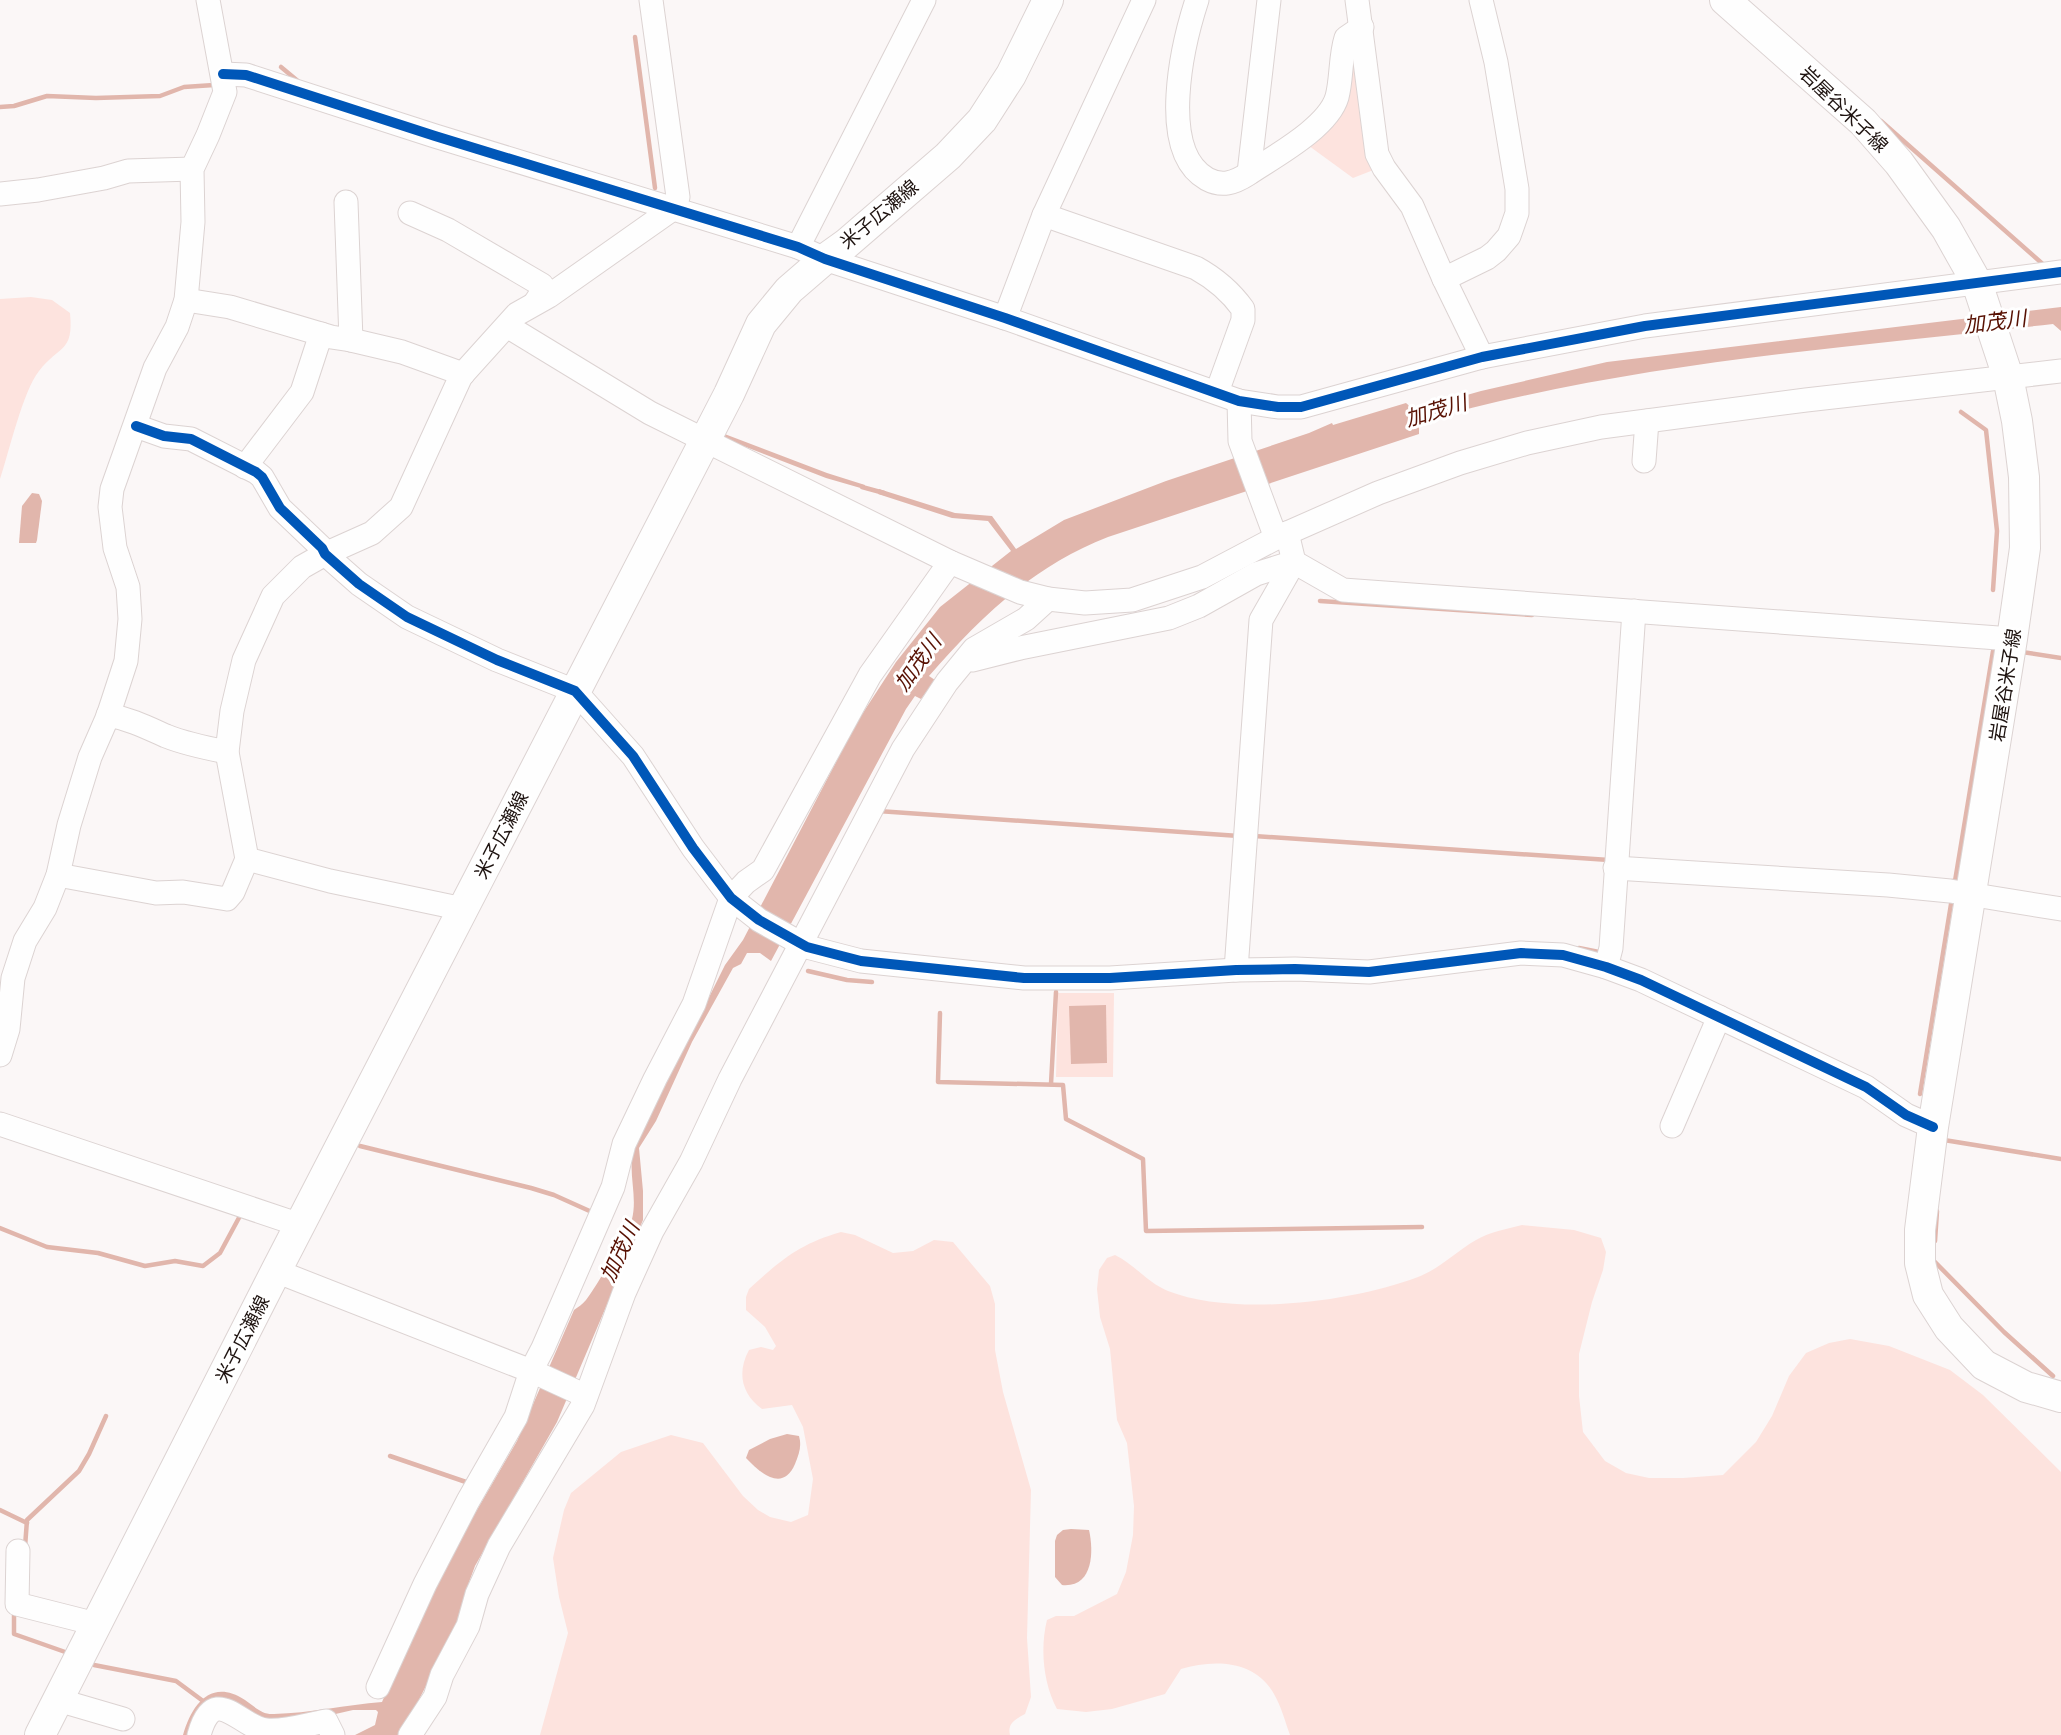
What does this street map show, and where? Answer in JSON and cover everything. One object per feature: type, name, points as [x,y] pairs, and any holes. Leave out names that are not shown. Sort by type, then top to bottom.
[{"type":"main road","name":"米子広瀬線","points":[[40,1735],[704,441],[761,324],[789,290],[948,156],[982,120],[1011,75],[1048,0]]},
{"type":"main road","name":"岩屋谷米子線","points":[[1726,0],[1863,122],[1899,163],[1946,228],[1979,289],[2005,367],[2017,421],[2024,477],[2025,548],[1933,1127],[1920,1230],[1920,1263],[1928,1294],[1948,1328],[1984,1365],[2025,1387],[2061,1397]]},
{"type":"street","points":[[0,1055],[8,1029],[16,968],[25,941],[45,908],[58,875],[69,825],[90,757],[108,715],[125,662],[130,620],[128,587],[116,548],[110,507],[112,489],[155,368],[177,327],[186,300],[193,222],[192,169],[225,92],[208,0]]},
{"type":"street","points":[[58,875],[156,892],[183,892],[227,899],[247,859],[227,752],[232,712],[244,660],[273,596],[302,567],[373,534],[401,507],[463,373],[517,314],[674,208],[678,197],[650,0]]},
{"type":"street","points":[[798,247],[924,0]]},
{"type":"street","points":[[1005,318],[1044,215],[1144,0]]},
{"type":"street","points":[[1197,0],[1180,65],[1179,120],[1184,147],[1195,170],[1214,182],[1225,184],[1250,173],[1316,127],[1336,100],[1346,38],[1362,27]]},
{"type":"street","points":[[1250,173],[1269,0]]},
{"type":"street","points":[[1357,0],[1377,154],[1384,169],[1412,206],[1482,357]]},
{"type":"street","points":[[1444,279],[1496,251],[1509,236],[1517,213],[1517,189],[1496,62],[1481,0]]},
{"type":"street","points":[[222,74],[246,75],[798,247],[825,259],[1005,318],[1239,401],[1278,407],[1301,407],[1482,357],[1645,326],[1979,289],[2061,272]]},
{"type":"street","points":[[0,194],[38,190],[128,171],[192,169]]},
{"type":"street","points":[[346,202],[351,340]]},
{"type":"street","points":[[410,213],[448,230],[541,285],[544,289],[536,303]]},
{"type":"street","points":[[1044,215],[1196,268],[1215,278],[1233,296],[1243,309],[1243,320],[1217,392]]},
{"type":"street","points":[[186,300],[230,307],[321,334],[402,352],[463,373]]},
{"type":"street","points":[[507,326],[650,413],[958,565],[1020,592],[1048,599],[1085,603],[1132,600],[1202,577],[1277,531],[1460,463],[1540,441],[1601,427],[1806,400],[2005,367],[2061,371]]},
{"type":"street","points":[[245,467],[302,392],[321,334]]},
{"type":"street","points":[[1239,401],[1240,441],[1277,531],[1294,562],[1343,590],[2012,639]]},
{"type":"street","points":[[1644,461],[1647,421]]},
{"type":"street","points":[[136,426],[164,436],[191,439],[262,477],[280,508],[325,554],[359,584],[407,617],[497,660],[575,691],[633,755],[693,848],[731,898],[759,920],[792,940],[861,961],[1024,978],[1110,978],[1236,970],[1369,972],[1521,953],[1563,955],[1641,980],[1866,1087],[1906,1115],[1933,1127]]},
{"type":"street","points":[[963,663],[1020,648],[1169,618],[1199,606],[1256,574],[1294,562]]},
{"type":"street","points":[[1236,970],[1261,620],[1294,562]]},
{"type":"street","points":[[377,1687],[425,1584],[516,1417],[613,1187],[624,1144],[654,1079],[694,1004],[731,898],[763,870],[870,675],[958,565]]},
{"type":"street","points":[[410,1735],[435,1697],[442,1675],[468,1626],[477,1594],[497,1549],[586,1396],[624,1293],[652,1231],[691,1162],[730,1079],[781,985],[792,940],[903,749],[947,682],[974,649],[1026,619],[1048,599]]},
{"type":"street","points":[[1605,967],[1611,948],[1634,611]]},
{"type":"street","points":[[108,715],[133,720],[169,737],[227,752]]},
{"type":"street","points":[[247,859],[330,881],[463,909]]},
{"type":"street","points":[[1615,868],[1888,885],[1970,894],[2061,909]]},
{"type":"street","points":[[1672,1126],[1719,1017]]},
{"type":"street","points":[[0,1124],[300,1225]]},
{"type":"street","points":[[276,1271],[534,1372],[586,1396]]},
{"type":"street","points":[[18,1551],[17,1604],[96,1624]]},
{"type":"street","points":[[58,1700],[123,1719]]},
{"type":"street","points":[[198,1735],[203,1720],[212,1710],[225,1709],[264,1730],[326,1721],[333,1735]]},
{"type":"shaded area","points":[[1351,46],[1376,169],[1353,178],[1305,143]]},
{"type":"shaded area","points":[[31,297],[52,300],[70,313],[70,335],[64,347],[46,363],[33,380],[0,479],[0,299]]},
{"type":"shaded area","points":[[1058,993],[1114,993],[1113,1077],[1056,1077]]},
{"type":"shaded area","points":[[1522,1225],[1574,1230],[1601,1238],[1606,1252],[1579,1354],[1579,1396],[1583,1432],[1605,1461],[1626,1473],[1649,1478],[1723,1475],[1756,1442],[1772,1416],[1789,1376],[1806,1353],[1829,1343],[1850,1339],[1889,1346],[1950,1370],[1983,1395],[2061,1472],[2061,1735],[1290,1735],[1279,1704],[1266,1683],[1245,1669],[1220,1664],[1181,1669],[1165,1694],[1112,1709],[1086,1712],[1057,1709],[1044,1665],[1047,1620],[1056,1616],[1074,1616],[1117,1594],[1126,1572],[1133,1535],[1134,1506],[1127,1443],[1117,1420],[1110,1349],[1100,1317],[1097,1289],[1099,1270],[1107,1258],[1115,1255],[1161,1288],[1195,1299],[1259,1305],[1293,1303],[1361,1293],[1418,1277],[1481,1237]]},
{"type":"shaded area","points":[[841,1232],[855,1235],[893,1253],[913,1251],[934,1240],[953,1242],[990,1286],[995,1304],[995,1350],[1003,1392],[1031,1490],[1027,1638],[1031,1697],[1025,1714],[1011,1724],[1010,1735],[540,1735],[568,1633],[553,1558],[564,1510],[571,1493],[621,1452],[671,1435],[703,1443],[743,1496],[758,1510],[770,1517],[791,1522],[808,1515],[813,1479],[803,1427],[792,1405],[762,1409],[745,1390],[742,1374],[749,1350],[761,1347],[773,1350],[776,1346],[765,1327],[746,1310],[746,1297],[749,1289],[791,1254],[813,1242]]},
{"type":"water","name":"加茂川","points":[[2061,307],[2061,331],[2053,324],[1814,350],[1654,371],[1575,385],[1419,422],[1419,434],[1108,537],[1056,563],[1010,595],[968,633],[929,676],[935,680],[921,699],[915,696],[906,709],[771,961],[760,953],[747,953],[741,964],[733,968],[692,1042],[656,1121],[639,1148],[643,1220],[557,1422],[475,1566],[458,1623],[401,1735],[355,1735],[375,1725],[378,1712],[376,1710],[353,1710],[318,1718],[262,1719],[239,1705],[190,1735],[183,1735],[192,1713],[213,1693],[233,1694],[270,1714],[382,1702],[413,1630],[463,1534],[517,1441],[574,1310],[591,1293],[629,1226],[634,1210],[634,1148],[725,965],[743,940],[857,722],[896,662],[940,607],[1011,551],[988,521],[952,518],[878,494],[879,489],[955,513],[992,516],[1016,549],[1064,520],[1166,481],[1332,423],[1333,425],[1406,403],[1414,410],[1481,391],[1607,362]]},
{"type":"water","points":[[722,433],[865,485],[864,489],[826,478],[720,437]]},
{"type":"water","points":[[32,493],[39,494],[42,501],[37,540],[36,543],[19,543],[22,506]]},
{"type":"water","points":[[1106,1005],[1107,1063],[1071,1064],[1069,1006]]},
{"type":"water","points":[[787,1434],[799,1436],[800,1447],[795,1464],[784,1477],[772,1478],[758,1470],[746,1458],[749,1450]]},
{"type":"water","points":[[1063,1530],[1089,1530],[1091,1558],[1080,1581],[1062,1585],[1055,1577],[1055,1541]]},
{"type":"waterway","points":[[635,37],[655,188]]},
{"type":"waterway","points":[[281,67],[299,82]]},
{"type":"waterway","points":[[0,107],[14,106],[47,96],[160,96],[184,87],[214,85]]},
{"type":"waterway","points":[[1881,121],[2045,266]]},
{"type":"waterway","points":[[1961,412],[1986,430],[1997,531],[1993,590]]},
{"type":"waterway","points":[[862,487],[884,493]]},
{"type":"waterway","points":[[1320,601],[1532,615]]},
{"type":"waterway","points":[[1952,881],[1955,881],[1993,651]]},
{"type":"waterway","points":[[2022,655],[2022,652],[2061,658]]},
{"type":"waterway","points":[[878,811],[1239,836]]},
{"type":"waterway","points":[[1254,836],[1609,860]]},
{"type":"waterway","points":[[1920,1094],[1952,898]]},
{"type":"waterway","points":[[1579,948],[1599,952]]},
{"type":"waterway","points":[[808,971],[847,980],[872,982]]},
{"type":"waterway","points":[[1051,1084],[1056,992]]},
{"type":"waterway","points":[[940,1013],[938,1082],[1063,1085],[1066,1119],[1143,1159],[1146,1231],[1422,1227]]},
{"type":"waterway","points":[[1944,1140],[2061,1159]]},
{"type":"waterway","points":[[360,1146],[531,1188],[594,1213]]},
{"type":"waterway","points":[[1935,1241],[1937,1211]]},
{"type":"waterway","points":[[0,1228],[47,1247],[98,1253],[145,1266],[175,1261],[203,1266],[220,1253],[241,1214]]},
{"type":"waterway","points":[[1933,1260],[2004,1332],[2053,1376]]},
{"type":"waterway","points":[[25,1547],[27,1520],[79,1471],[106,1416]]},
{"type":"waterway","points":[[390,1456],[466,1482]]},
{"type":"waterway","points":[[0,1510],[27,1523]]},
{"type":"waterway","points":[[14,1613],[14,1634],[68,1653]]},
{"type":"waterway","points":[[94,1665],[176,1681],[203,1701]]},
{"type":"cycle path","points":[[223,74],[246,75],[798,247],[825,259],[1005,318],[1239,401],[1278,407],[1301,407],[1482,357],[1645,326],[2061,272]]},
{"type":"cycle path","points":[[136,426],[164,436],[191,439],[256,472],[262,477],[280,508],[325,554],[359,584],[407,617],[497,660],[575,691],[633,756],[693,848],[731,898],[759,920],[807,947],[861,961],[1024,978],[1110,978],[1236,970],[1369,972],[1521,953],[1563,955],[1641,980],[1866,1087],[1906,1115],[1933,1127]]}]
